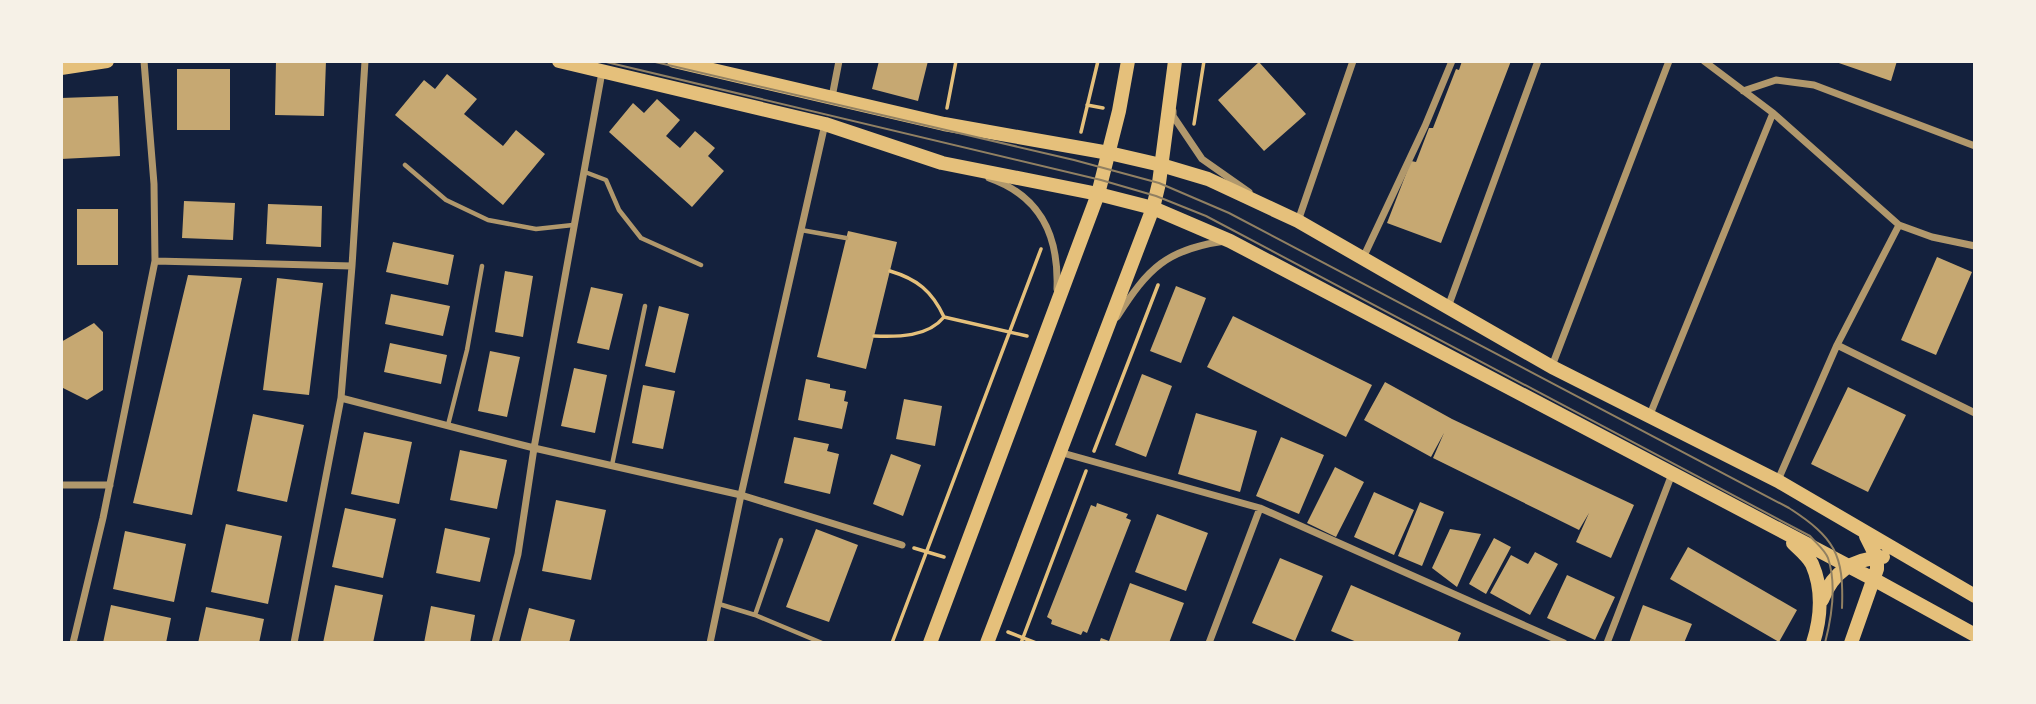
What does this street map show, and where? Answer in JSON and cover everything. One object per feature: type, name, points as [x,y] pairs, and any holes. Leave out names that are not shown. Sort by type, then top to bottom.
[{"type":"main road","points":[[61,68],[107,61]]},
{"type":"main road","points":[[559,61],[825,124],[942,163],[1098,194],[1153,208],[1230,241],[1975,635]]},
{"type":"main road","points":[[674,61],[944,124],[1109,153],[1161,165],[1208,180],[1298,221],[1552,367],[1777,481],[1975,596]]},
{"type":"main road","points":[[930,643],[1098,194],[1128,61]]},
{"type":"main road","points":[[987,643],[1153,208],[1175,63]]},
{"type":"main road","points":[[1851,643],[1875,580],[1877,558],[1873,545],[1864,532]]},
{"type":"main road","points":[[1785,534],[1811,562],[1820,590],[1813,643]]},
{"type":"main road","points":[[1818,609],[1836,575],[1846,566],[1877,558],[1909,559]]},
{"type":"street","points":[[74,643],[110,485],[155,261],[154,184],[144,61]]},
{"type":"street","points":[[294,643],[341,398],[365,61]]},
{"type":"street","points":[[832,98],[839,61]]},
{"type":"street","points":[[1298,221],[1353,61]]},
{"type":"street","points":[[1363,258],[1425,126],[1452,61]]},
{"type":"street","points":[[1448,308],[1538,61]]},
{"type":"street","points":[[1552,367],[1669,61]]},
{"type":"street","points":[[1704,61],[1773,113],[1899,225],[1932,237],[1975,246]]},
{"type":"street","points":[[1175,63],[1173,116],[1202,159],[1272,208]]},
{"type":"street","points":[[495,643],[518,554],[534,448],[602,71]]},
{"type":"street","points":[[1743,91],[1776,79],[1814,85],[1975,146]]},
{"type":"street","points":[[1648,417],[1773,113]]},
{"type":"street","points":[[710,643],[825,124]]},
{"type":"street","points":[[942,163],[1005,184],[1026,197],[1039,214],[1055,249],[1058,267],[1057,299]]},
{"type":"street","points":[[1777,481],[1837,345],[1899,225]]},
{"type":"street","points":[[1098,347],[1132,293],[1158,264],[1181,251],[1230,241]]},
{"type":"street","points":[[155,261],[352,266]]},
{"type":"street","points":[[1837,345],[1975,413]]},
{"type":"street","points":[[341,398],[534,448],[741,495],[902,545]]},
{"type":"street","points":[[1059,452],[1260,509],[1564,643]]},
{"type":"street","points":[[1607,643],[1672,474]]},
{"type":"street","points":[[61,485],[110,485]]},
{"type":"street","points":[[1209,643],[1260,509]]},
{"type":"lane","points":[[405,165],[446,200],[488,220],[536,229],[574,225]]},
{"type":"lane","points":[[584,171],[606,180],[619,210],[641,238],[701,265]]},
{"type":"lane","points":[[801,230],[846,238]]},
{"type":"lane","points":[[448,425],[467,350],[482,266]]},
{"type":"lane","points":[[612,465],[645,306]]},
{"type":"lane","points":[[755,615],[780,540]]},
{"type":"lane","points":[[718,604],[755,615],[822,643]]},
{"type":"path","points":[[944,124],[957,61]]},
{"type":"path","points":[[1077,148],[1098,61]]},
{"type":"path","points":[[1194,124],[1204,61]]},
{"type":"path","points":[[892,643],[1047,230]]},
{"type":"path","points":[[890,271],[907,276],[929,291],[944,317],[1043,340]]},
{"type":"path","points":[[874,336],[893,337],[919,332],[935,326],[944,317]]},
{"type":"path","points":[[902,545],[961,563]]},
{"type":"path","points":[[993,626],[1036,643]]},
{"type":"building","points":[[276,61],[326,61],[324,116],[275,115]]},
{"type":"building","points":[[879,61],[928,61],[918,101],[872,89]]},
{"type":"building","points":[[1462,61],[1511,61],[1441,243],[1387,223],[1411,161],[1416,162],[1429,128],[1433,128],[1456,69],[1459,70]]},
{"type":"building","points":[[1833,61],[1897,61],[1891,81]]},
{"type":"building","points":[[1259,62],[1306,114],[1264,151],[1218,100]]},
{"type":"building","points":[[177,69],[230,69],[230,130],[177,130]]},
{"type":"building","points":[[447,74],[477,99],[464,114],[503,146],[516,130],[545,154],[503,205],[395,115],[424,80],[435,89]]},
{"type":"building","points":[[118,96],[120,156],[61,159],[61,98]]},
{"type":"building","points":[[657,99],[680,120],[666,136],[680,148],[695,131],[715,148],[708,156],[724,171],[692,207],[609,132],[633,103],[644,113]]},
{"type":"building","points":[[184,201],[235,203],[233,240],[182,238]]},
{"type":"building","points":[[268,204],[322,206],[321,247],[266,244]]},
{"type":"building","points":[[77,209],[118,209],[118,265],[77,265]]},
{"type":"building","points":[[848,231],[897,242],[866,369],[817,357]]},
{"type":"building","points":[[393,242],[454,255],[448,285],[386,272]]},
{"type":"building","points":[[1937,257],[1972,272],[1936,355],[1901,340]]},
{"type":"building","points":[[505,271],[533,276],[523,337],[495,332]]},
{"type":"building","points":[[188,275],[242,278],[192,515],[133,503]]},
{"type":"building","points":[[277,278],[323,283],[309,395],[263,390]]},
{"type":"building","points":[[1176,286],[1206,298],[1181,363],[1150,351]]},
{"type":"building","points":[[591,287],[623,294],[609,350],[577,343]]},
{"type":"building","points":[[391,294],[450,306],[443,336],[385,324]]},
{"type":"building","points":[[659,306],[689,314],[675,373],[645,366]]},
{"type":"building","points":[[1233,316],[1372,385],[1346,437],[1207,367]]},
{"type":"building","points":[[94,323],[103,332],[103,390],[87,400],[61,387],[61,342]]},
{"type":"building","points":[[390,343],[447,355],[441,384],[384,372]]},
{"type":"building","points":[[490,351],[520,357],[507,417],[478,411]]},
{"type":"building","points":[[574,368],[607,375],[595,433],[561,426]]},
{"type":"building","points":[[1142,374],[1172,386],[1146,457],[1115,445]]},
{"type":"building","points":[[806,379],[830,384],[830,388],[846,391],[844,401],[848,402],[842,429],[798,420]]},
{"type":"building","points":[[1385,382],[1452,419],[1634,505],[1611,558],[1576,542],[1589,513],[1579,530],[1433,458],[1444,433],[1431,457],[1364,420]]},
{"type":"building","points":[[643,385],[675,391],[663,449],[632,443]]},
{"type":"building","points":[[1848,387],[1906,415],[1868,492],[1811,464]]},
{"type":"building","points":[[904,399],[942,406],[935,446],[896,439]]},
{"type":"building","points":[[1196,413],[1257,431],[1240,492],[1178,474]]},
{"type":"building","points":[[253,414],[304,425],[287,502],[237,491]]},
{"type":"building","points":[[364,432],[412,442],[399,504],[351,494]]},
{"type":"building","points":[[794,437],[829,444],[827,451],[839,454],[830,494],[784,483]]},
{"type":"building","points":[[1281,437],[1324,455],[1299,514],[1256,496]]},
{"type":"building","points":[[460,450],[507,460],[497,509],[450,500]]},
{"type":"building","points":[[891,454],[921,465],[903,516],[873,504]]},
{"type":"building","points":[[1335,467],[1364,482],[1336,537],[1307,523]]},
{"type":"building","points":[[1374,492],[1414,510],[1394,555],[1354,537]]},
{"type":"building","points":[[556,500],[606,510],[591,580],[542,571]]},
{"type":"building","points":[[1420,502],[1444,512],[1422,566],[1398,556]]},
{"type":"building","points":[[1097,503],[1128,514],[1126,518],[1131,520],[1087,633],[1083,631],[1081,635],[1051,624],[1052,620],[1047,617],[1091,505],[1096,507]]},
{"type":"building","points":[[345,508],[396,519],[383,578],[332,567]]},
{"type":"building","points":[[1157,514],[1208,533],[1186,591],[1135,572]]},
{"type":"building","points":[[226,524],[282,536],[268,604],[211,592]]},
{"type":"building","points":[[445,528],[490,538],[480,582],[436,573]]},
{"type":"building","points":[[816,529],[858,545],[829,622],[786,607]]},
{"type":"building","points":[[1450,529],[1481,534],[1457,587],[1432,568]]},
{"type":"building","points":[[125,531],[186,544],[174,602],[113,589]]},
{"type":"building","points":[[1494,538],[1511,547],[1486,594],[1469,584]]},
{"type":"building","points":[[1688,547],[1797,610],[1779,642],[1670,579]]},
{"type":"building","points":[[1535,552],[1558,564],[1530,615],[1490,593],[1511,555],[1528,564]]},
{"type":"building","points":[[1280,558],[1323,576],[1295,641],[1252,623]]},
{"type":"building","points":[[1567,575],[1615,597],[1595,640],[1547,618]]},
{"type":"building","points":[[1130,583],[1184,603],[1169,643],[1099,643],[1101,638],[1109,641]]},
{"type":"building","points":[[335,585],[383,595],[373,643],[323,643]]},
{"type":"building","points":[[1351,585],[1461,633],[1457,643],[1359,643],[1331,631]]},
{"type":"building","points":[[111,605],[171,618],[166,643],[103,643]]},
{"type":"building","points":[[1643,605],[1692,624],[1684,643],[1629,643]]},
{"type":"building","points":[[431,606],[475,615],[470,643],[424,643]]},
{"type":"building","points":[[206,607],[264,619],[259,643],[198,643]]},
{"type":"building","points":[[529,608],[575,620],[569,643],[520,643]]},
{"type":"tram line","points":[[602,61],[1101,180],[1156,196],[1206,216],[1810,536],[1827,555],[1831,568],[1833,590],[1825,643]]},
{"type":"tram line","points":[[651,61],[1074,160],[1159,183],[1229,213],[1789,508],[1817,529],[1834,549],[1841,574],[1842,608]]}]
